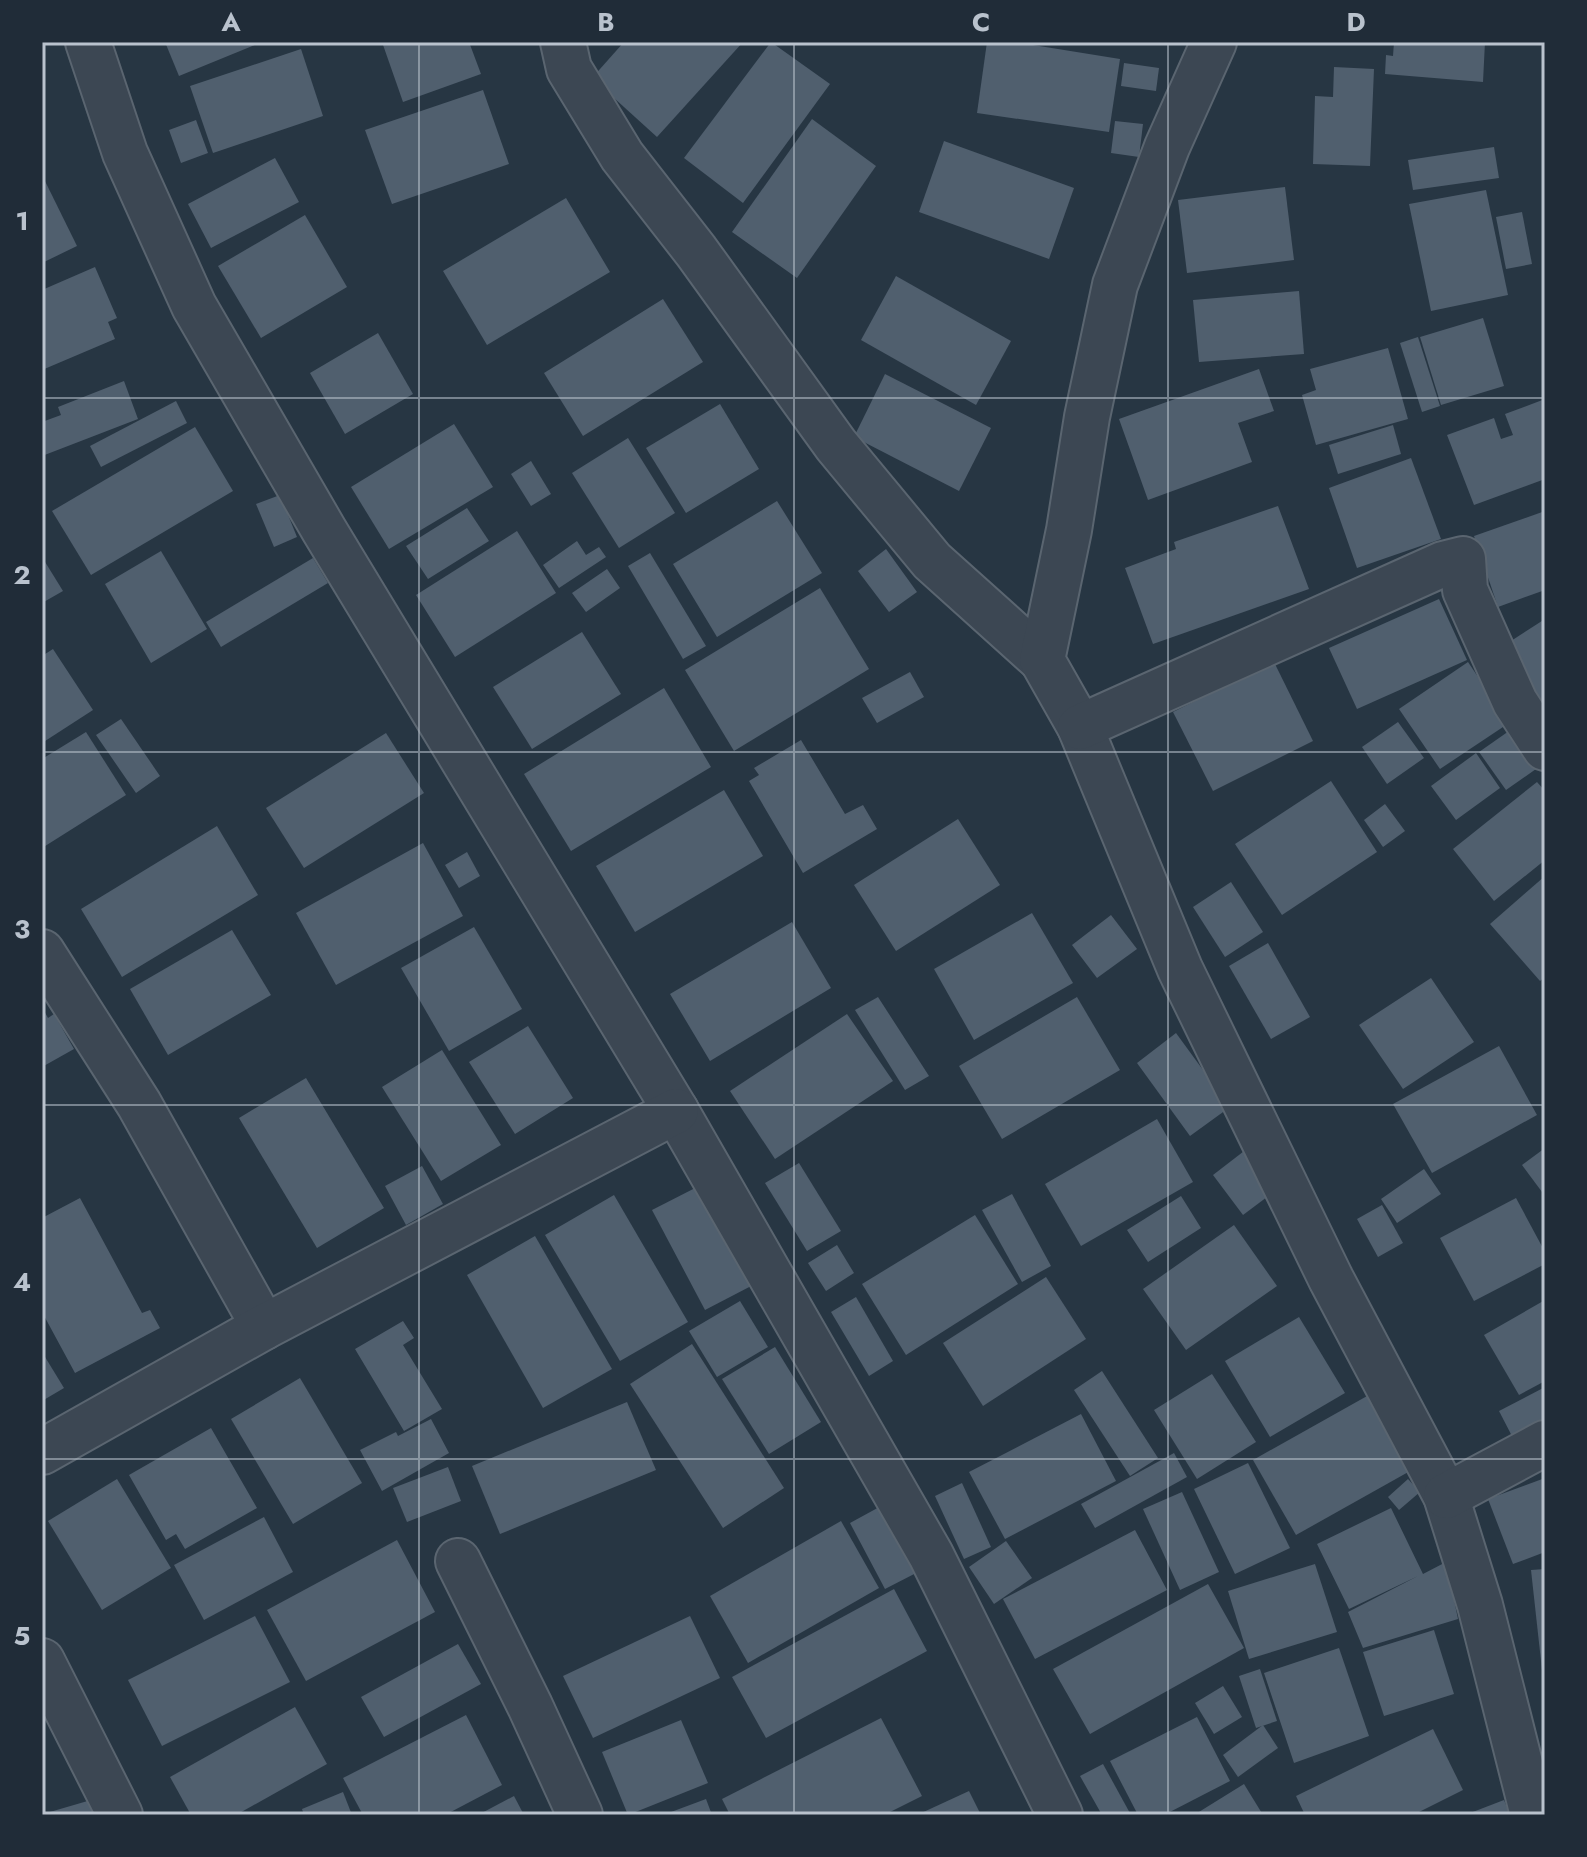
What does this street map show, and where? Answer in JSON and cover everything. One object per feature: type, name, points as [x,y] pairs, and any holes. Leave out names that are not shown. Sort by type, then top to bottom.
[{"type":"street","points":[[88,42],[125,153],[194,306],[332,544],[676,1111],[931,1555],[1060,1815]]},
{"type":"street","points":[[563,42],[569,69],[622,156],[696,251],[836,445],[932,561],[1042,660],[1080,727],[1180,969],[1331,1279],[1446,1496],[1530,1752],[1533,1815]]},
{"type":"street","points":[[1042,660],[1115,285],[1167,147],[1214,42]]},
{"type":"street","points":[[1080,727],[1429,571],[1463,559],[1465,590],[1515,702],[1545,748]]},
{"type":"street","points":[[42,952],[139,1104],[264,1327]]},
{"type":"street","points":[[42,1452],[264,1327],[676,1111]]},
{"type":"street","points":[[1446,1496],[1545,1443]]},
{"type":"street","points":[[458,1561],[580,1815]]},
{"type":"street","points":[[42,1661],[120,1815]]},
{"type":"building","points":[[165,42],[262,42],[179,76]]},
{"type":"building","points":[[382,42],[469,42],[481,74],[403,102]]},
{"type":"building","points":[[624,42],[743,42],[657,137],[592,78]]},
{"type":"building","points":[[771,42],[830,84],[743,203],[684,158]]},
{"type":"building","points":[[987,42],[1014,42],[1120,59],[1109,132],[977,113]]},
{"type":"building","points":[[1394,42],[1485,42],[1483,82],[1385,74],[1386,55],[1393,56]]},
{"type":"building","points":[[301,49],[323,116],[213,153],[190,86]]},
{"type":"building","points":[[1124,63],[1159,68],[1156,91],[1121,86]]},
{"type":"building","points":[[1334,67],[1374,69],[1370,166],[1313,164],[1315,96],[1333,97]]},
{"type":"building","points":[[483,90],[509,164],[392,204],[365,130]]},
{"type":"building","points":[[812,119],[876,166],[797,278],[732,232]]},
{"type":"building","points":[[196,120],[208,153],[181,163],[169,130]]},
{"type":"building","points":[[1115,121],[1143,124],[1139,157],[1111,153]]},
{"type":"building","points":[[944,141],[1074,188],[1049,259],[919,212]]},
{"type":"building","points":[[1494,147],[1499,178],[1413,190],[1408,160]]},
{"type":"building","points":[[275,158],[299,202],[211,248],[188,204]]},
{"type":"building","points":[[42,175],[77,246],[42,263]]},
{"type":"building","points":[[1285,187],[1294,260],[1187,273],[1178,200]]},
{"type":"building","points":[[1486,190],[1508,295],[1431,311],[1409,204]]},
{"type":"building","points":[[566,198],[610,272],[487,345],[443,271]]},
{"type":"building","points":[[1522,212],[1532,264],[1506,269],[1496,217]]},
{"type":"building","points":[[305,215],[347,287],[261,338],[218,266]]},
{"type":"building","points":[[95,267],[117,318],[108,322],[115,339],[42,370],[42,290]]},
{"type":"building","points":[[896,276],[1011,341],[976,405],[861,340]]},
{"type":"building","points":[[1299,291],[1304,354],[1199,362],[1193,300]]},
{"type":"building","points":[[663,299],[703,362],[583,436],[544,373]]},
{"type":"building","points":[[1483,318],[1504,386],[1441,405],[1420,337]]},
{"type":"building","points":[[378,333],[413,394],[345,434],[310,373]]},
{"type":"building","points":[[1418,337],[1440,406],[1422,412],[1400,343]]},
{"type":"building","points":[[1388,348],[1408,419],[1316,445],[1302,395],[1316,390],[1310,369]]},
{"type":"building","points":[[1259,369],[1274,411],[1238,423],[1252,462],[1148,500],[1119,419]]},
{"type":"building","points":[[885,374],[991,428],[959,491],[854,437]]},
{"type":"building","points":[[124,381],[138,419],[42,456],[42,422],[61,415],[58,407]]},
{"type":"building","points":[[1545,399],[1545,479],[1474,505],[1447,435],[1494,418],[1501,439],[1513,435],[1505,414]]},
{"type":"building","points":[[176,401],[187,423],[101,467],[90,446]]},
{"type":"building","points":[[720,404],[759,469],[686,513],[646,448]]},
{"type":"building","points":[[454,424],[493,487],[389,549],[351,487]]},
{"type":"building","points":[[1393,425],[1401,454],[1338,474],[1329,445]]},
{"type":"building","points":[[195,427],[233,491],[91,575],[52,511]]},
{"type":"building","points":[[628,438],[675,513],[619,548],[572,473]]},
{"type":"building","points":[[1411,458],[1441,539],[1357,568],[1329,488]]},
{"type":"building","points":[[531,461],[551,494],[531,506],[511,474]]},
{"type":"building","points":[[280,495],[297,537],[274,547],[256,504]]},
{"type":"building","points":[[777,501],[822,573],[717,637],[673,564]]},
{"type":"building","points":[[1278,506],[1309,589],[1153,644],[1125,568],[1176,549],[1174,542]]},
{"type":"building","points":[[467,508],[489,541],[428,579],[406,546]]},
{"type":"building","points":[[1545,511],[1545,590],[1498,607],[1474,536]]},
{"type":"building","points":[[517,531],[556,593],[455,657],[416,595]]},
{"type":"building","points":[[577,541],[586,555],[599,547],[606,557],[559,588],[543,565]]},
{"type":"building","points":[[886,549],[917,592],[889,612],[858,571]]},
{"type":"building","points":[[161,551],[207,629],[151,663],[105,584]]},
{"type":"building","points":[[650,553],[706,646],[683,659],[628,566]]},
{"type":"building","points":[[42,557],[63,591],[42,603]]},
{"type":"building","points":[[313,558],[328,583],[221,647],[206,622]]},
{"type":"building","points":[[607,569],[620,588],[586,612],[572,593]]},
{"type":"building","points":[[820,588],[869,669],[734,751],[685,670]]},
{"type":"building","points":[[1439,599],[1467,660],[1357,709],[1329,648]]},
{"type":"building","points":[[1545,619],[1545,730],[1494,652]]},
{"type":"building","points":[[582,632],[621,694],[532,749],[493,687]]},
{"type":"building","points":[[53,649],[93,710],[42,743],[42,656]]},
{"type":"building","points":[[1274,662],[1313,741],[1213,791],[1173,712]]},
{"type":"building","points":[[1468,662],[1509,723],[1440,769],[1399,709]]},
{"type":"building","points":[[910,672],[924,697],[877,723],[862,698]]},
{"type":"building","points":[[664,688],[711,767],[571,851],[524,774]]},
{"type":"building","points":[[121,719],[160,776],[136,793],[96,735]]},
{"type":"building","points":[[1398,722],[1424,758],[1387,784],[1362,747]]},
{"type":"building","points":[[1509,731],[1536,769],[1506,790],[1479,752]]},
{"type":"building","points":[[86,732],[126,795],[42,848],[42,759]]},
{"type":"building","points":[[386,733],[424,793],[304,868],[266,808]]},
{"type":"building","points":[[801,740],[845,814],[863,805],[877,829],[803,873],[749,781],[759,775],[754,768]]},
{"type":"building","points":[[1476,753],[1500,788],[1456,820],[1431,786]]},
{"type":"building","points":[[1331,781],[1377,852],[1282,915],[1235,844]]},
{"type":"building","points":[[1537,782],[1545,791],[1545,860],[1494,901],[1453,849]]},
{"type":"building","points":[[724,790],[763,856],[635,932],[596,866]]},
{"type":"building","points":[[1385,804],[1405,831],[1383,847],[1364,820]]},
{"type":"building","points":[[958,819],[1000,885],[896,951],[854,885]]},
{"type":"building","points":[[217,826],[258,895],[122,977],[81,909]]},
{"type":"building","points":[[423,843],[463,916],[336,985],[296,913]]},
{"type":"building","points":[[467,852],[480,876],[459,888],[445,865]]},
{"type":"building","points":[[1545,876],[1545,977],[1540,981],[1490,924]]},
{"type":"building","points":[[1231,882],[1263,932],[1225,957],[1193,907]]},
{"type":"building","points":[[1032,913],[1073,983],[974,1040],[934,969]]},
{"type":"building","points":[[1111,915],[1137,949],[1097,978],[1072,945]]},
{"type":"building","points":[[792,922],[831,988],[710,1061],[670,994]]},
{"type":"building","points":[[474,927],[522,1009],[449,1051],[401,968]]},
{"type":"building","points":[[232,930],[271,995],[168,1055],[130,989]]},
{"type":"building","points":[[1268,943],[1310,1017],[1271,1039],[1229,966]]},
{"type":"building","points":[[1431,978],[1474,1042],[1403,1089],[1359,1025]]},
{"type":"building","points":[[878,997],[929,1076],[905,1090],[855,1010]]},
{"type":"building","points":[[1077,997],[1120,1070],[1002,1139],[959,1066]]},
{"type":"building","points":[[42,1007],[48,1018],[54,1014],[74,1049],[42,1067]]},
{"type":"building","points":[[847,1014],[893,1081],[775,1159],[730,1091]]},
{"type":"building","points":[[528,1026],[573,1098],[515,1134],[469,1062]]},
{"type":"building","points":[[1176,1033],[1230,1107],[1190,1136],[1137,1063]]},
{"type":"building","points":[[1499,1046],[1537,1115],[1432,1173],[1393,1104]]},
{"type":"building","points":[[442,1050],[501,1145],[441,1181],[382,1087]]},
{"type":"building","points":[[306,1078],[384,1208],[317,1248],[239,1118]]},
{"type":"building","points":[[1157,1119],[1193,1182],[1081,1246],[1045,1184]]},
{"type":"building","points":[[1248,1148],[1279,1188],[1243,1215],[1213,1175]]},
{"type":"building","points":[[1545,1148],[1545,1196],[1522,1165]]},
{"type":"building","points":[[799,1163],[841,1231],[807,1251],[765,1183]]},
{"type":"building","points":[[422,1166],[443,1204],[406,1225],[385,1186]]},
{"type":"building","points":[[1424,1169],[1441,1194],[1397,1223],[1381,1199]]},
{"type":"building","points":[[701,1185],[755,1284],[705,1310],[652,1210]]},
{"type":"building","points":[[1012,1194],[1051,1266],[1022,1282],[982,1210]]},
{"type":"building","points":[[614,1195],[688,1322],[620,1361],[545,1235]]},
{"type":"building","points":[[1181,1196],[1201,1228],[1148,1262],[1127,1230]]},
{"type":"building","points":[[80,1198],[142,1313],[150,1310],[160,1328],[75,1373],[42,1312],[42,1218]]},
{"type":"building","points":[[1516,1198],[1545,1252],[1545,1264],[1474,1301],[1440,1238]]},
{"type":"building","points":[[1382,1205],[1403,1243],[1378,1257],[1357,1219]]},
{"type":"building","points":[[975,1215],[1018,1284],[906,1355],[862,1284]]},
{"type":"building","points":[[1234,1225],[1277,1286],[1186,1350],[1143,1289]]},
{"type":"building","points":[[535,1236],[612,1369],[543,1408],[467,1275]]},
{"type":"building","points":[[837,1245],[854,1273],[826,1291],[808,1263]]},
{"type":"building","points":[[1046,1277],[1086,1339],[983,1406],[943,1343]]},
{"type":"building","points":[[856,1297],[893,1361],[869,1376],[831,1312]]},
{"type":"building","points":[[1545,1300],[1545,1381],[1519,1395],[1484,1335]]},
{"type":"building","points":[[740,1301],[768,1347],[717,1377],[689,1331]]},
{"type":"building","points":[[1299,1317],[1345,1393],[1270,1437],[1225,1361]]},
{"type":"building","points":[[403,1321],[414,1338],[403,1345],[442,1409],[404,1431],[355,1349]]},
{"type":"building","points":[[692,1344],[784,1488],[723,1528],[630,1384]]},
{"type":"building","points":[[775,1347],[821,1422],[769,1454],[722,1379]]},
{"type":"building","points":[[42,1352],[64,1388],[42,1401]]},
{"type":"building","points":[[1102,1371],[1158,1458],[1130,1476],[1074,1390]]},
{"type":"building","points":[[1212,1374],[1256,1442],[1197,1479],[1154,1410]]},
{"type":"building","points":[[300,1378],[362,1483],[293,1524],[231,1419]]},
{"type":"building","points":[[1545,1387],[1545,1424],[1514,1440],[1499,1411]]},
{"type":"building","points":[[1376,1391],[1419,1466],[1296,1535],[1253,1460]]},
{"type":"building","points":[[627,1402],[656,1470],[500,1534],[472,1466]]},
{"type":"building","points":[[1081,1414],[1116,1481],[1005,1539],[969,1472]]},
{"type":"building","points":[[431,1419],[449,1453],[382,1491],[360,1450]]},
{"type":"building","points":[[211,1428],[257,1508],[185,1549],[176,1534],[166,1540],[129,1475]]},
{"type":"building","points":[[1174,1453],[1187,1477],[1095,1528],[1081,1504]]},
{"type":"building","points":[[1248,1463],[1290,1548],[1235,1574],[1194,1489]]},
{"type":"building","points":[[448,1467],[461,1501],[407,1522],[393,1488]]},
{"type":"building","points":[[1545,1478],[1545,1552],[1513,1564],[1488,1499]]},
{"type":"building","points":[[117,1479],[171,1568],[102,1610],[48,1521]]},
{"type":"building","points":[[1408,1479],[1420,1492],[1399,1510],[1388,1497]]},
{"type":"building","points":[[962,1483],[991,1547],[964,1559],[935,1496]]},
{"type":"building","points":[[1182,1492],[1219,1572],[1180,1590],[1143,1509]]},
{"type":"building","points":[[883,1505],[918,1572],[885,1589],[850,1523]]},
{"type":"building","points":[[1391,1508],[1423,1574],[1446,1562],[1458,1619],[1363,1648],[1348,1612],[1418,1576],[1349,1609],[1317,1544]]},
{"type":"building","points":[[264,1517],[293,1572],[204,1620],[174,1565]]},
{"type":"building","points":[[841,1521],[879,1588],[748,1663],[710,1596]]},
{"type":"building","points":[[1135,1530],[1167,1590],[1035,1659],[1003,1599]]},
{"type":"building","points":[[397,1540],[435,1612],[306,1681],[267,1610]]},
{"type":"building","points":[[1006,1541],[1032,1578],[994,1604],[969,1567]]},
{"type":"building","points":[[1315,1564],[1337,1632],[1249,1659],[1228,1591]]},
{"type":"building","points":[[1545,1569],[1545,1670],[1542,1670],[1531,1570]]},
{"type":"building","points":[[1208,1584],[1244,1648],[1090,1734],[1053,1669]]},
{"type":"building","points":[[894,1589],[927,1651],[766,1738],[732,1677]]},
{"type":"building","points":[[255,1616],[290,1682],[162,1746],[128,1680]]},
{"type":"building","points":[[690,1616],[720,1678],[593,1738],[563,1676]]},
{"type":"building","points":[[1434,1630],[1454,1694],[1384,1716],[1363,1652]]},
{"type":"building","points":[[458,1644],[481,1684],[384,1737],[361,1697]]},
{"type":"building","points":[[1339,1648],[1369,1736],[1294,1763],[1264,1673]]},
{"type":"building","points":[[1260,1669],[1277,1721],[1256,1728],[1239,1676]]},
{"type":"building","points":[[1223,1686],[1242,1717],[1214,1734],[1195,1703]]},
{"type":"building","points":[[295,1707],[327,1764],[236,1815],[191,1815],[170,1777]]},
{"type":"building","points":[[466,1715],[502,1785],[445,1815],[363,1815],[343,1778]]},
{"type":"building","points":[[1197,1717],[1230,1781],[1164,1815],[1138,1815],[1110,1761]]},
{"type":"building","points":[[881,1718],[922,1796],[884,1815],[730,1815],[722,1799]]},
{"type":"building","points":[[681,1720],[708,1783],[628,1815],[602,1752]]},
{"type":"building","points":[[1263,1725],[1278,1748],[1238,1777],[1223,1755]]},
{"type":"building","points":[[1433,1729],[1463,1790],[1413,1815],[1305,1815],[1296,1796]]},
{"type":"building","points":[[1103,1764],[1131,1815],[1102,1815],[1080,1776]]},
{"type":"building","points":[[1244,1784],[1263,1815],[1194,1815]]},
{"type":"building","points":[[969,1791],[981,1815],[917,1815]]},
{"type":"building","points":[[343,1792],[352,1815],[304,1815],[302,1809]]},
{"type":"building","points":[[514,1796],[524,1815],[478,1815]]},
{"type":"building","points":[[706,1799],[712,1815],[663,1815]]},
{"type":"building","points":[[91,1800],[95,1815],[43,1815],[43,1814]]},
{"type":"building","points":[[1504,1800],[1510,1815],[1465,1815]]}]
